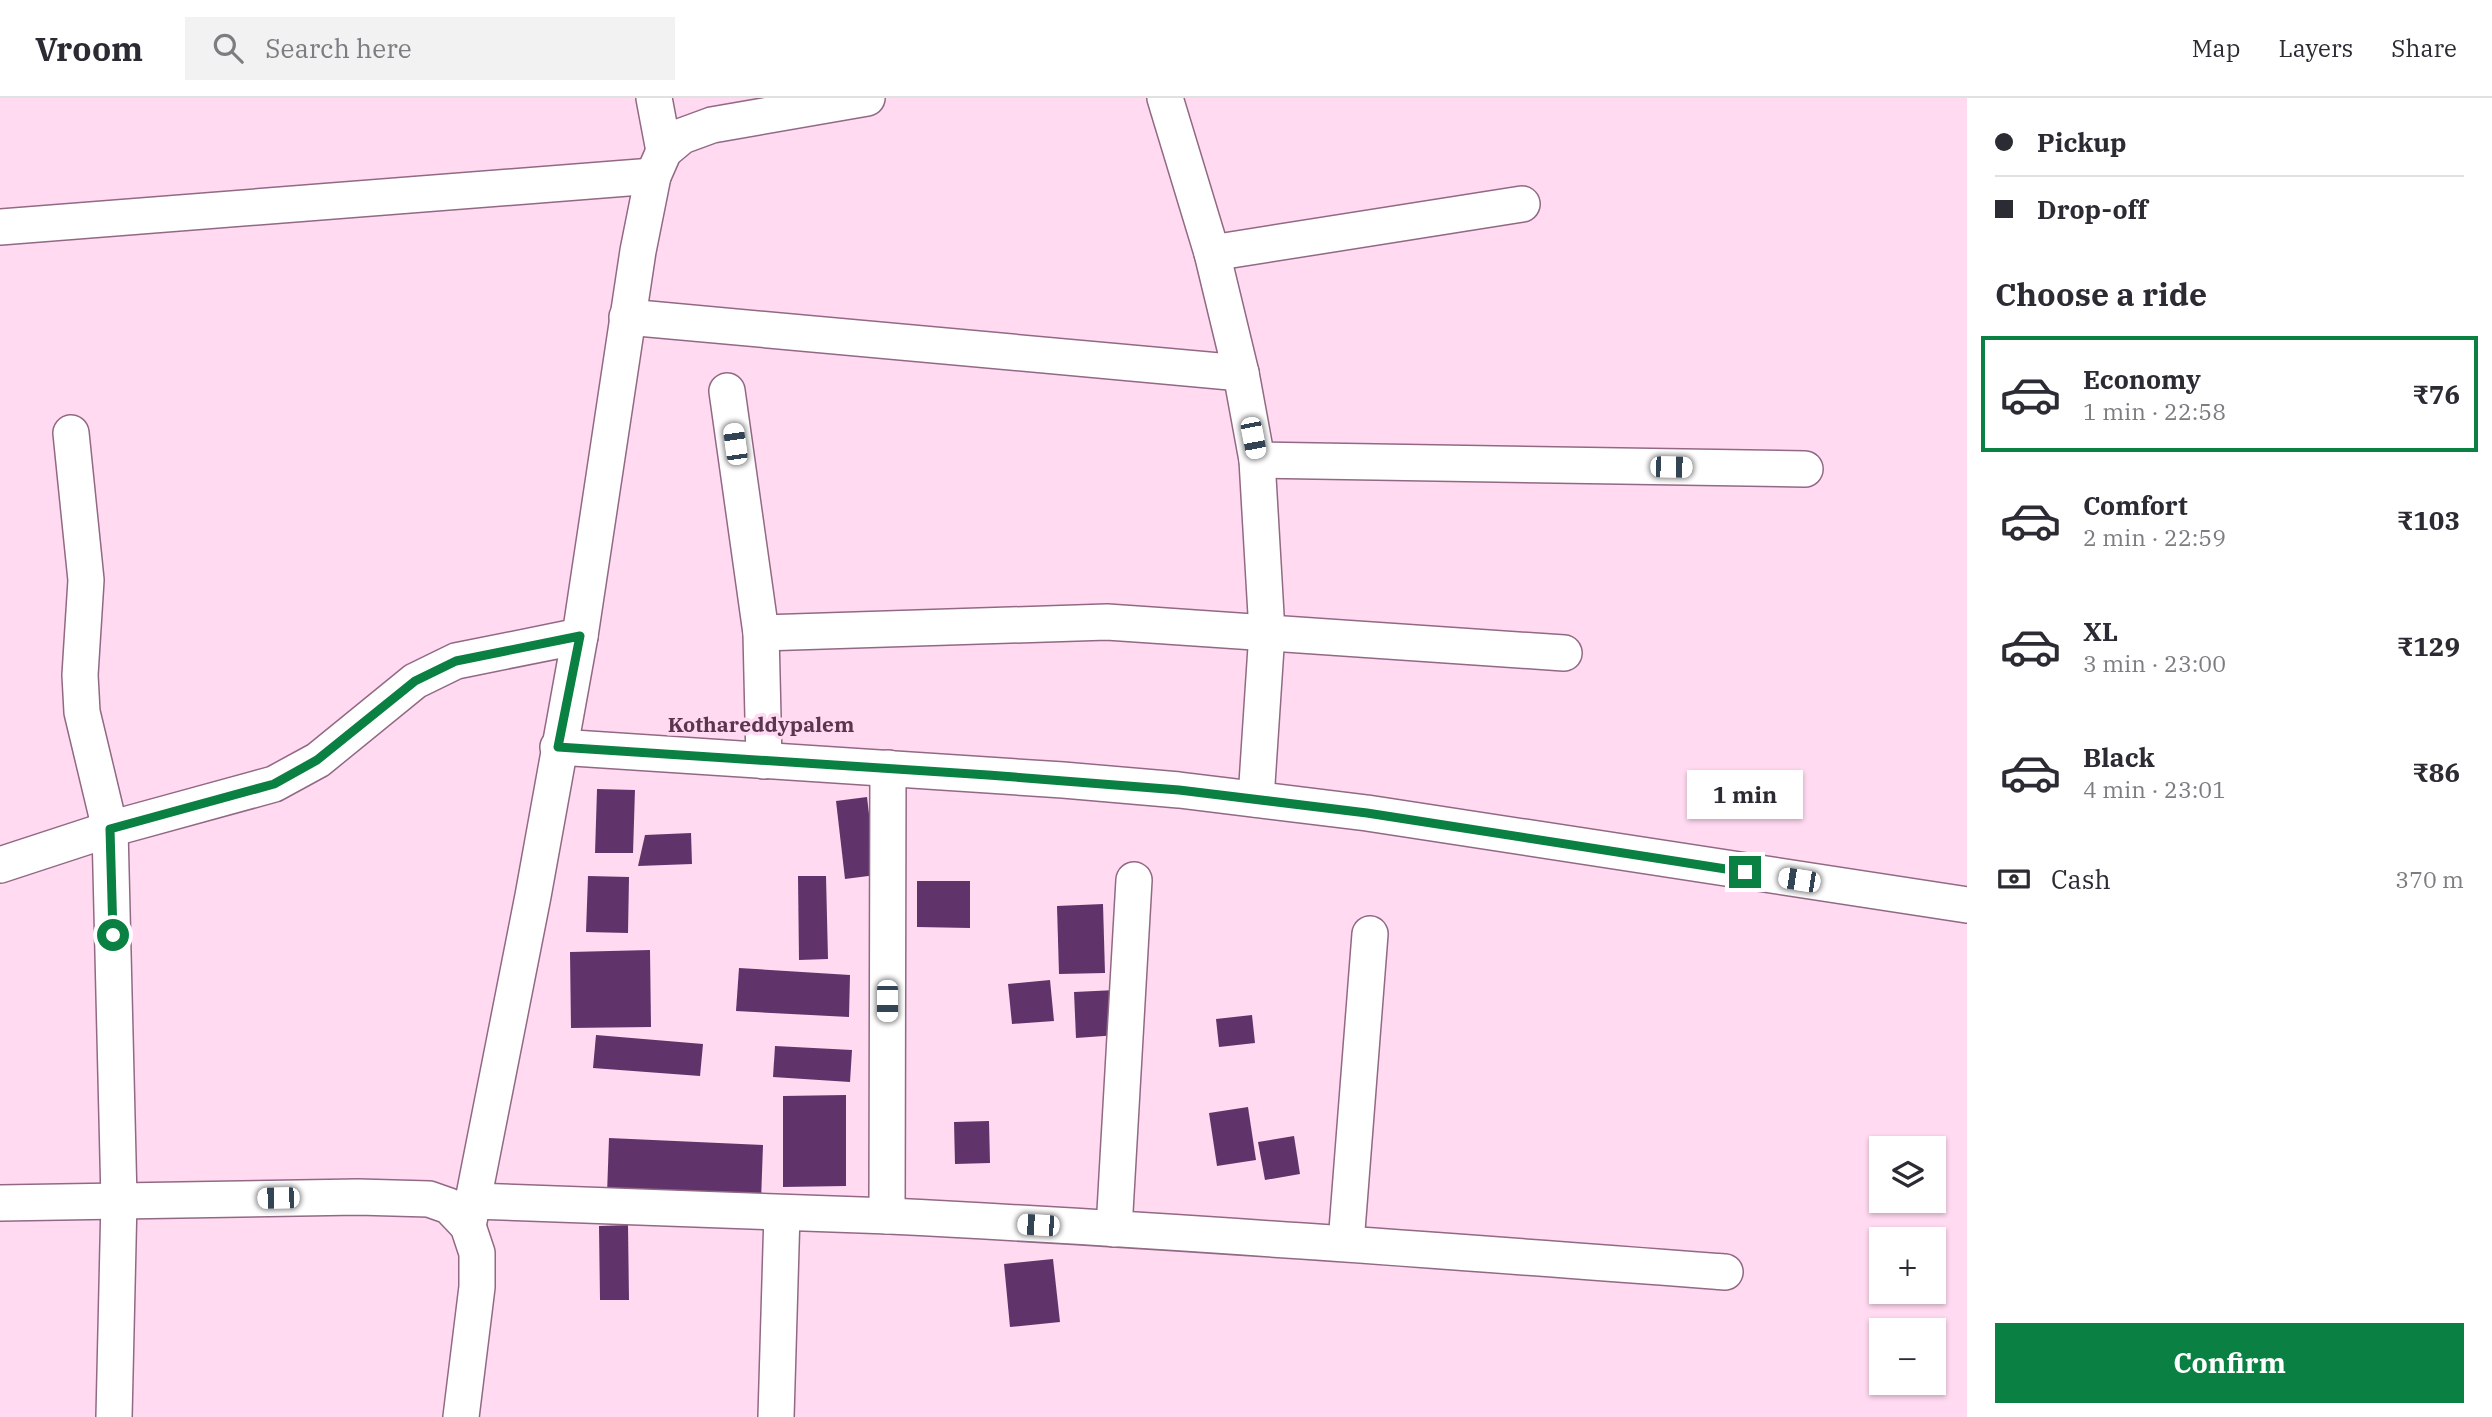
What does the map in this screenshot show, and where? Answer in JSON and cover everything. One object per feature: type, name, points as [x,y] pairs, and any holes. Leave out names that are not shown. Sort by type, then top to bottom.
[{"type":"street","points":[[461,1417],[477,1287],[477,1253],[470,1213],[533,896],[580,636],[628,317],[658,164],[654,98]]},
{"type":"street","points":[[0,227],[658,164],[682,136],[712,125],[831,101],[867,98]]},
{"type":"street","points":[[1165,98],[1212,253],[1241,373],[1257,460],[1267,632],[1256,799]]},
{"type":"street","points":[[1212,253],[1522,204]]},
{"type":"street","points":[[628,317],[1241,373]]},
{"type":"street","points":[[727,390],[761,633],[764,761]]},
{"type":"street","points":[[71,433],[86,580],[80,675],[82,712],[110,829],[119,1200],[114,1417]]},
{"type":"street","points":[[1257,460],[1805,469]]},
{"type":"street","points":[[761,633],[1107,622],[1564,653]]},
{"type":"street","points":[[0,865],[110,829],[274,784],[317,760],[415,681],[456,661],[580,636]]},
{"type":"street","points":[[558,747],[1102,783],[1256,799],[1367,813],[1967,905]]},
{"type":"street","points":[[887,1216],[888,768]]},
{"type":"street","points":[[1114,1229],[1134,880]]},
{"type":"street","points":[[1346,1243],[1370,934]]},
{"type":"street","points":[[0,1203],[358,1197],[429,1199],[470,1213],[782,1213],[887,1216],[1346,1243],[1725,1272]]},
{"type":"street","points":[[775,1417],[782,1213]]},
{"type":"building","points":[[597,789],[635,790],[633,853],[595,853]]},
{"type":"building","points":[[867,797],[876,875],[845,879],[836,801]]},
{"type":"building","points":[[691,833],[692,864],[638,866],[645,835]]},
{"type":"building","points":[[588,876],[629,877],[628,933],[586,932]]},
{"type":"building","points":[[798,876],[826,876],[828,959],[799,960]]},
{"type":"building","points":[[917,881],[970,881],[970,928],[917,927]]},
{"type":"building","points":[[1103,904],[1105,973],[1059,974],[1057,906]]},
{"type":"building","points":[[650,950],[651,1027],[571,1028],[570,952]]},
{"type":"building","points":[[739,968],[850,975],[849,1017],[736,1011]]},
{"type":"building","points":[[1050,980],[1054,1021],[1012,1024],[1008,984]]},
{"type":"building","points":[[1116,990],[1118,1035],[1076,1038],[1074,992]]},
{"type":"building","points":[[1252,1015],[1255,1043],[1219,1047],[1216,1019]]},
{"type":"building","points":[[596,1035],[703,1044],[700,1076],[593,1068]]},
{"type":"building","points":[[775,1046],[852,1050],[850,1082],[773,1077]]},
{"type":"building","points":[[846,1095],[846,1186],[783,1187],[783,1096]]},
{"type":"building","points":[[1248,1107],[1256,1160],[1217,1166],[1209,1113]]},
{"type":"building","points":[[989,1121],[990,1163],[955,1164],[954,1122]]},
{"type":"building","points":[[1294,1136],[1300,1174],[1265,1180],[1258,1142]]},
{"type":"building","points":[[609,1138],[763,1145],[761,1201],[607,1194]]},
{"type":"building","points":[[628,1225],[629,1300],[600,1300],[599,1226]]},
{"type":"building","points":[[1053,1259],[1060,1322],[1010,1327],[1004,1264]]},
{"type":"district","name":"Kothareddypalem","points":[[761,724]]},
{"type":"route","points":[[113,935],[110,829],[274,784],[317,760],[415,681],[456,661],[580,636],[558,747],[1179,790],[1367,813],[1745,872]]}]
